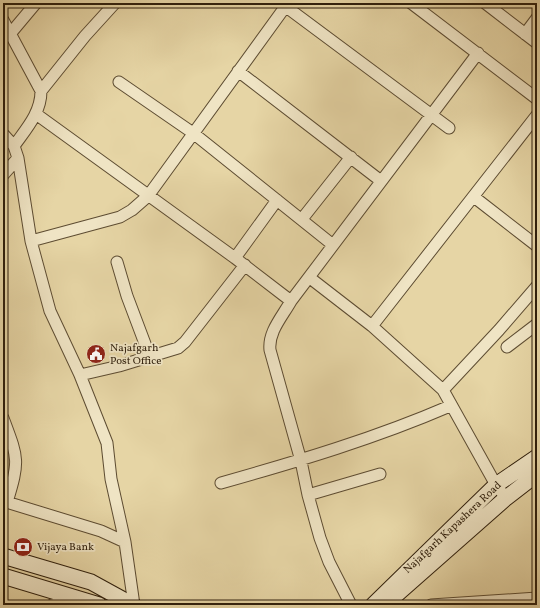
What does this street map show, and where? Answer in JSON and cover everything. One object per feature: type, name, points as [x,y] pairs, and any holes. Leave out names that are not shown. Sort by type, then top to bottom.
[{"type":"main road","name":"Najafgarh Kapashera Road","points":[[373,605],[496,485],[537,457]]},
{"type":"main road","points":[[386,605],[506,498],[537,474]]},
{"type":"main road","points":[[3,556],[92,582],[133,605]]},
{"type":"main road","points":[[3,576],[99,605]]},
{"type":"street","points":[[10,34],[36,3]]},
{"type":"street","points":[[40,91],[85,36],[115,3]]},
{"type":"street","points":[[411,3],[537,99]]},
{"type":"street","points":[[484,3],[537,43]]},
{"type":"street","points":[[32,241],[120,217],[132,210],[148,196],[285,4],[449,128]]},
{"type":"street","points":[[525,34],[537,18]]},
{"type":"street","points":[[3,20],[40,91],[41,100],[36,114],[14,146]]},
{"type":"street","points":[[351,605],[325,550],[308,495],[301,460],[269,342],[271,335],[291,302],[381,181],[433,116],[478,53]]},
{"type":"street","points":[[238,71],[381,181]]},
{"type":"street","points":[[119,82],[192,133],[333,245]]},
{"type":"street","points":[[36,114],[235,258],[291,302]]},
{"type":"street","points":[[372,326],[537,115]]},
{"type":"street","points":[[3,134],[14,146],[18,158],[32,241],[50,310],[80,375],[107,443],[111,479],[125,542],[133,605]]},
{"type":"street","points":[[302,220],[350,157]]},
{"type":"street","points":[[3,175],[18,158]]},
{"type":"street","points":[[474,197],[537,246]]},
{"type":"street","points":[[235,258],[277,200]]},
{"type":"street","points":[[117,262],[127,296],[150,357]]},
{"type":"street","points":[[80,375],[150,357],[178,348],[185,342],[245,266]]},
{"type":"street","points":[[310,278],[372,326],[442,390],[496,485],[506,498]]},
{"type":"street","points":[[442,390],[499,330],[537,286]]},
{"type":"street","points":[[507,347],[537,324]]},
{"type":"street","points":[[221,482],[301,460],[392,430],[450,406]]},
{"type":"street","points":[[3,418],[16,451],[17,461],[16,472],[5,502],[101,531],[125,542]]},
{"type":"street","points":[[308,495],[380,474]]},
{"type":"street","points":[[431,605],[537,598]]},
{"type":"street","points":[[52,605],[82,600]]},
{"type":"place","name":"Najafgarh Post Office","points":[[96,354]]},
{"type":"place","name":"Vijaya Bank","points":[[23,547]]}]
